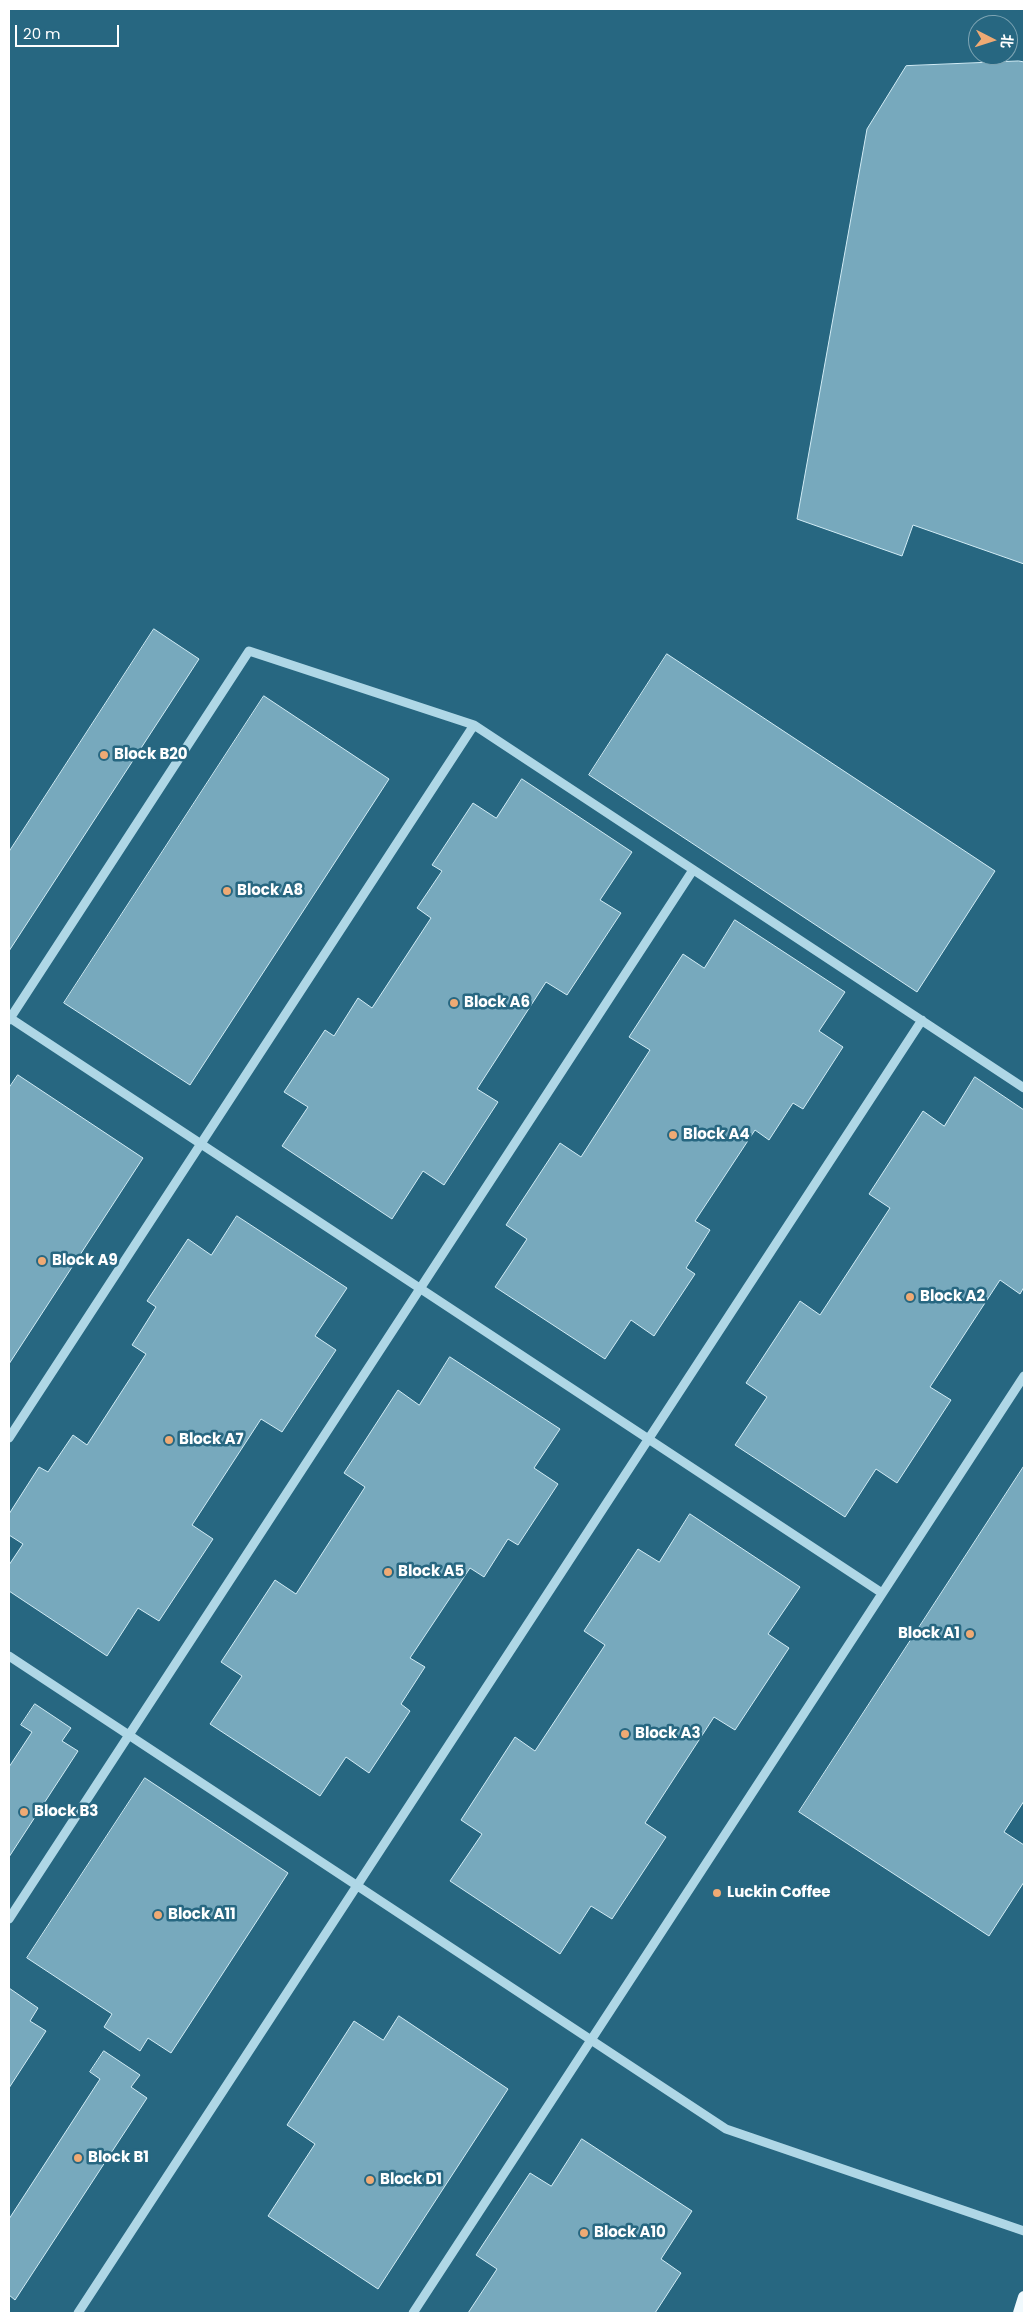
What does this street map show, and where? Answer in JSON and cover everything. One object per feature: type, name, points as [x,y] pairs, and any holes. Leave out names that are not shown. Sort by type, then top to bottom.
[{"type":"main road","points":[[1019,2313],[1024,2298]]},
{"type":"lane","points":[[882,1593],[9,1019],[250,651],[474,725],[1024,1088]]},
{"type":"lane","points":[[9,1438],[474,725]]},
{"type":"lane","points":[[9,1919],[693,870]]},
{"type":"lane","points":[[78,2313],[922,1020]]},
{"type":"lane","points":[[413,2313],[1024,1376]]},
{"type":"lane","points":[[9,1656],[726,2129],[1024,2231]]},
{"type":"building","points":[[1018,61],[1024,62],[1024,564],[913,525],[902,556],[797,519],[867,129],[906,66],[968,63],[968,65],[1018,65]]},
{"type":"building","name":"Block B20","points":[[154,629],[199,659],[9,951],[9,852]]},
{"type":"building","points":[[667,654],[995,871],[917,992],[589,775]]},
{"type":"building","name":"Block A8","points":[[264,696],[389,779],[190,1085],[64,1003]]},
{"type":"building","name":"Block A6","points":[[522,779],[632,852],[600,900],[621,913],[567,995],[546,982],[477,1089],[498,1102],[444,1185],[423,1171],[392,1219],[282,1146],[308,1107],[284,1092],[325,1030],[334,1036],[358,998],[372,1008],[431,918],[417,908],[442,871],[432,865],[473,803],[496,818]]},
{"type":"building","name":"Block A4","points":[[735,920],[845,992],[819,1031],[843,1047],[803,1109],[793,1103],[769,1140],[755,1130],[695,1221],[710,1230],[686,1268],[695,1274],[654,1336],[631,1320],[605,1359],[495,1287],[527,1239],[506,1225],[560,1143],[581,1157],[650,1050],[629,1037],[683,954],[704,968]]},
{"type":"building","name":"Block A9","points":[[18,1075],[143,1158],[9,1364],[9,1088]]},
{"type":"building","name":"Block A2","points":[[975,1077],[1024,1110],[1024,1287],[1020,1294],[1000,1280],[930,1387],[951,1400],[897,1483],[876,1469],[845,1517],[735,1445],[767,1397],[746,1383],[800,1301],[820,1315],[890,1208],[869,1194],[923,1111],[944,1126]]},
{"type":"building","name":"Block A7","points":[[237,1216],[347,1288],[315,1336],[336,1350],[282,1432],[261,1419],[192,1525],[213,1539],[159,1621],[138,1608],[107,1656],[9,1591],[9,1565],[23,1544],[9,1535],[9,1514],[39,1467],[48,1472],[73,1435],[87,1445],[146,1354],[132,1345],[156,1307],[147,1301],[188,1239],[211,1255]]},
{"type":"building","name":"Block A5","points":[[450,1357],[560,1429],[534,1468],[558,1484],[518,1545],[508,1539],[484,1577],[470,1568],[410,1658],[425,1667],[401,1704],[410,1711],[369,1773],[346,1757],[320,1796],[210,1724],[242,1676],[221,1662],[275,1580],[296,1594],[365,1487],[344,1473],[398,1390],[419,1405]]},
{"type":"building","name":"Block A1","points":[[1024,1466],[1024,1801],[1004,1832],[1024,1845],[1024,1882],[989,1936],[799,1812]]},
{"type":"building","name":"Block A3","points":[[690,1514],[800,1587],[768,1634],[789,1648],[735,1730],[714,1717],[645,1823],[666,1837],[612,1919],[591,1906],[560,1954],[450,1881],[482,1834],[461,1820],[515,1737],[535,1751],[605,1645],[584,1631],[638,1549],[659,1562]]},
{"type":"building","name":"Block B3","points":[[35,1704],[71,1728],[62,1741],[78,1751],[9,1857],[9,1767],[32,1732],[21,1725]]},
{"type":"building","name":"Block A11","points":[[145,1778],[288,1873],[171,2053],[148,2038],[140,2051],[104,2027],[112,2014],[27,1958]]},
{"type":"building","points":[[9,1988],[38,2008],[30,2021],[46,2031],[9,2088]]},
{"type":"building","name":"Block D1","points":[[399,2016],[508,2089],[378,2289],[268,2216],[315,2144],[287,2125],[354,2021],[383,2040]]},
{"type":"building","name":"Block B1","points":[[104,2051],[140,2075],[131,2087],[147,2098],[15,2300],[9,2295],[9,2219],[100,2079],[90,2072]]},
{"type":"building","name":"Block A10","points":[[582,2139],[692,2211],[661,2259],[681,2273],[655,2313],[468,2313],[497,2269],[476,2255],[530,2173],[551,2186]]},
{"type":"place","name":"Block B20","points":[[104,755]]},
{"type":"place","name":"Block A8","points":[[227,891]]},
{"type":"place","name":"Block A6","points":[[454,1003]]},
{"type":"place","name":"Block A4","points":[[673,1135]]},
{"type":"place","name":"Block A9","points":[[42,1261]]},
{"type":"place","name":"Block A2","points":[[910,1297]]},
{"type":"place","name":"Block A7","points":[[169,1440]]},
{"type":"place","name":"Block A5","points":[[388,1572]]},
{"type":"place","name":"Block A1","points":[[970,1634]]},
{"type":"place","name":"Block A3","points":[[625,1734]]},
{"type":"place","name":"Block B3","points":[[24,1812]]},
{"type":"place","name":"Luckin Coffee","points":[[717,1893]]},
{"type":"place","name":"Block A11","points":[[158,1915]]},
{"type":"place","name":"Block B1","points":[[78,2158]]},
{"type":"place","name":"Block D1","points":[[370,2180]]},
{"type":"place","name":"Block A10","points":[[584,2233]]}]
